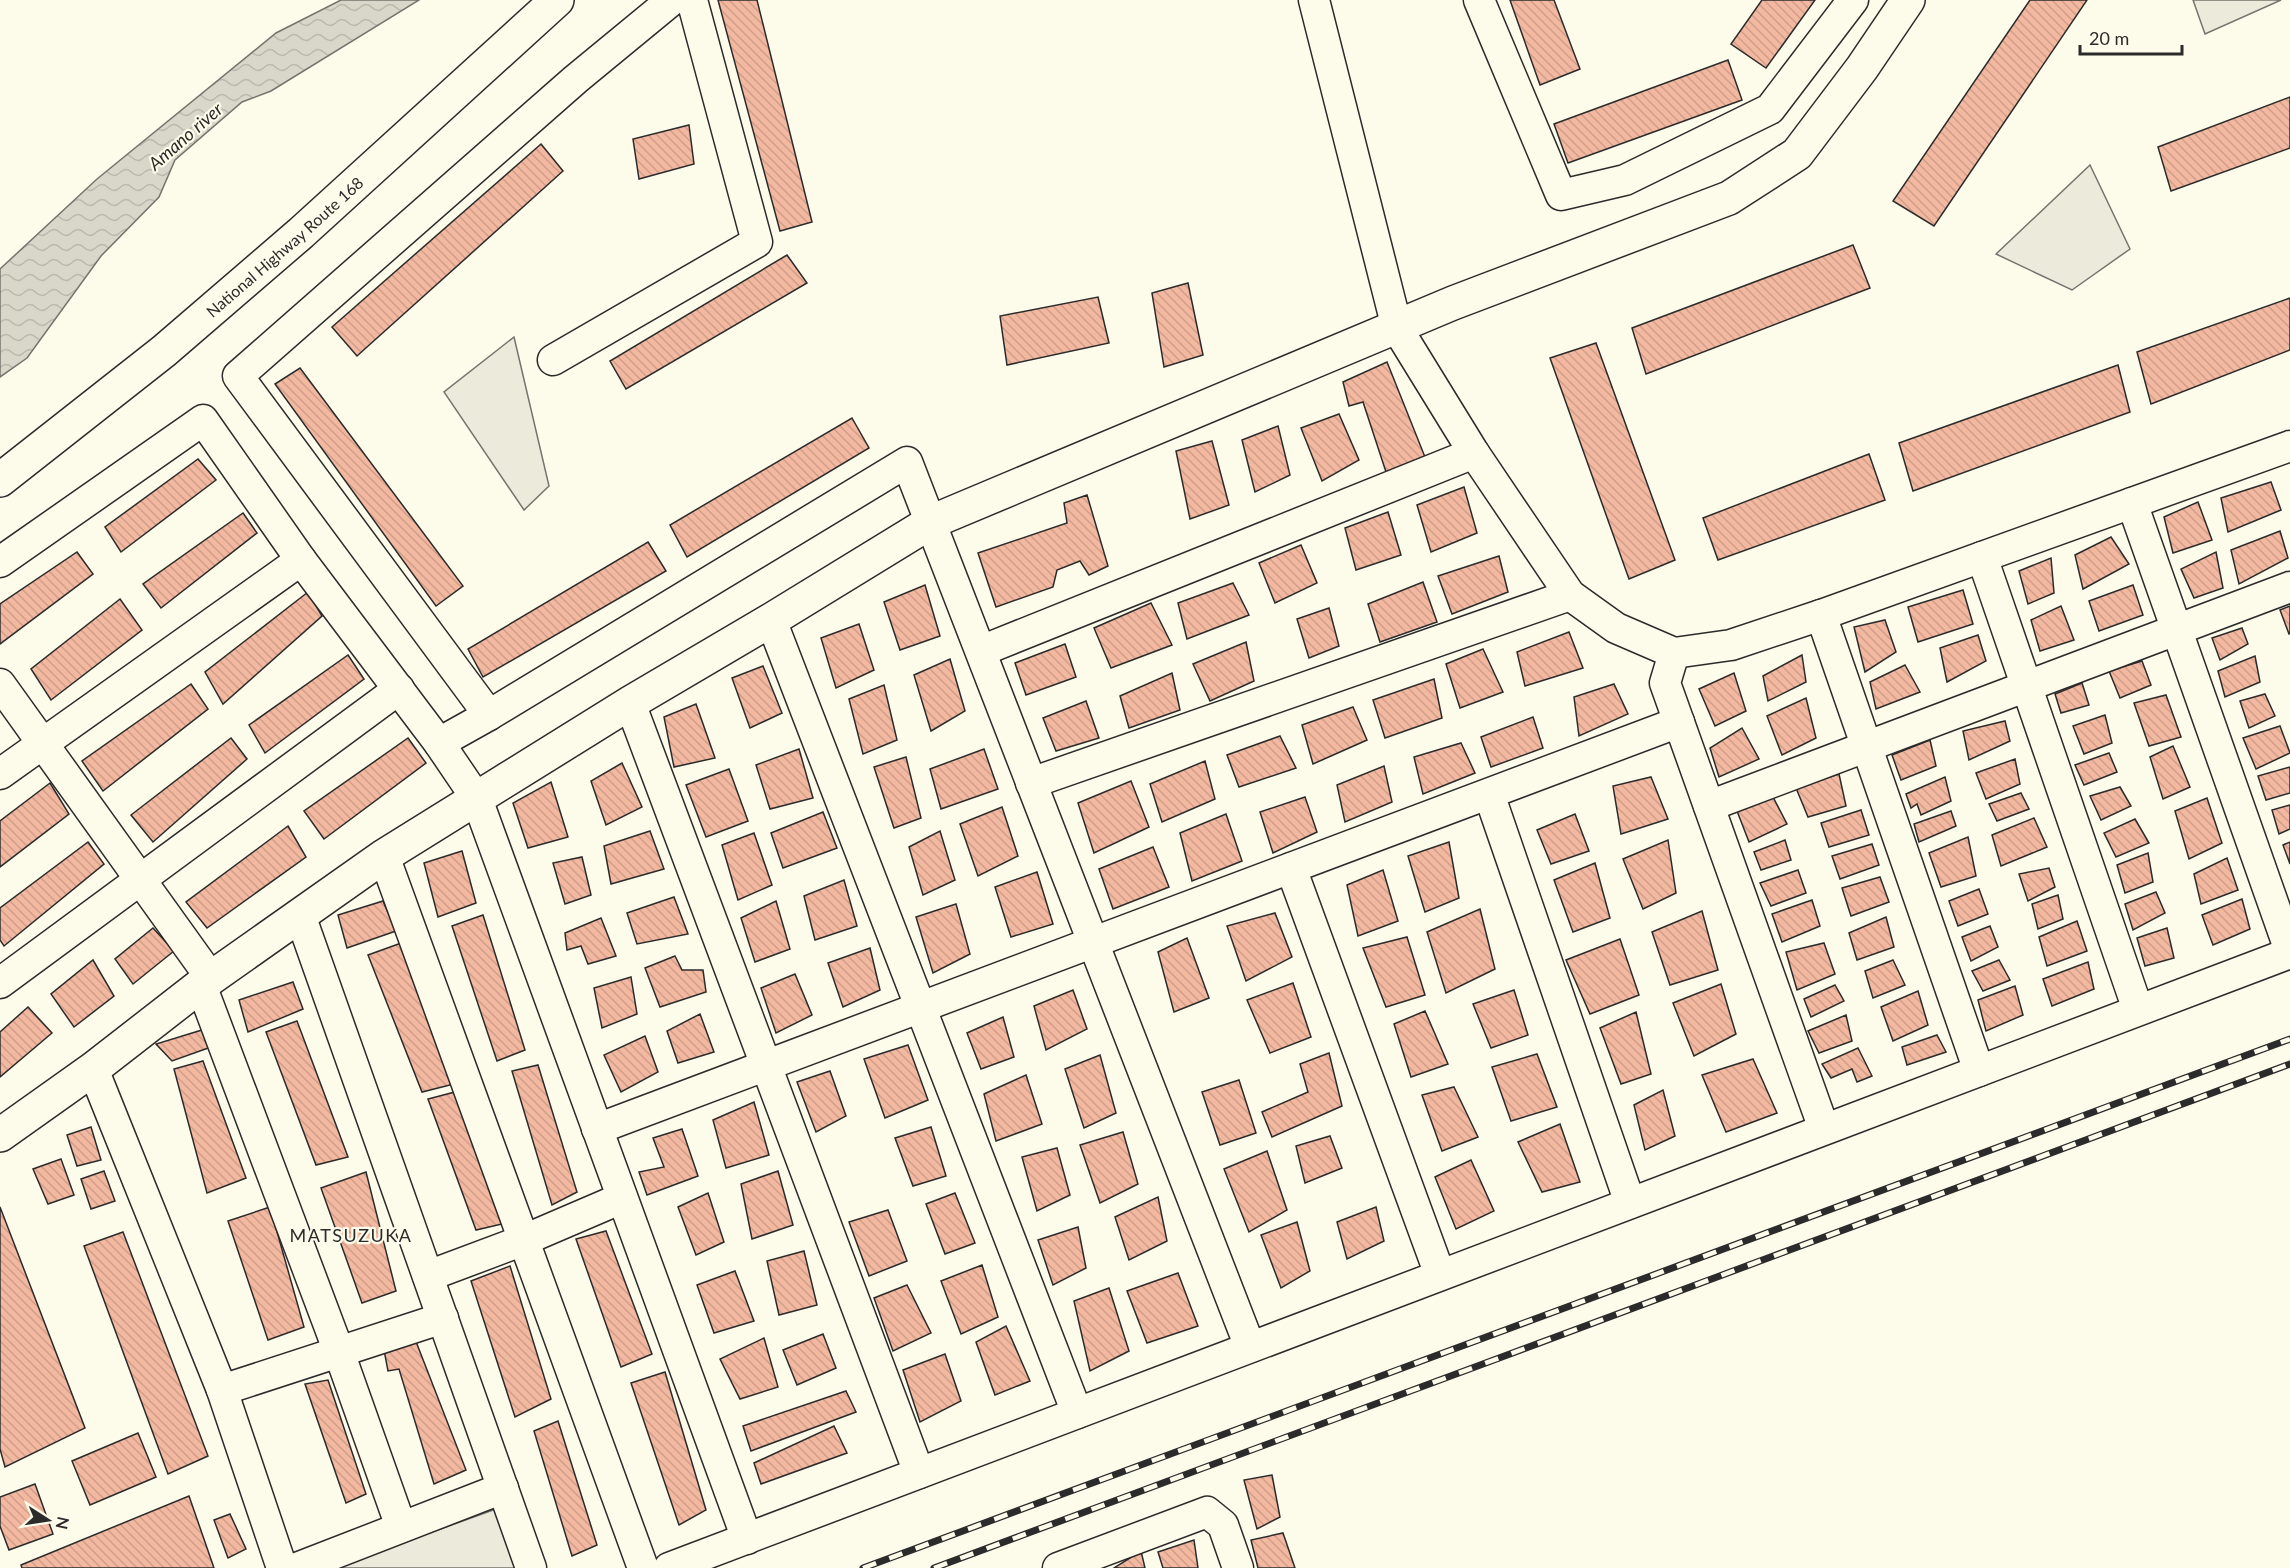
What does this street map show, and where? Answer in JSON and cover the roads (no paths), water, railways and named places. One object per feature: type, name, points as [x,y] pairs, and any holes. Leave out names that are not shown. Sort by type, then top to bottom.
[{"type":"main road","name":"National Highway Route 168","points":[[0,480],[164,351],[301,233],[557,0]]},
{"type":"main road","points":[[0,1135],[93,1069],[206,982],[384,856],[630,703],[931,522],[1453,303],[1729,198],[1797,154],[1863,68],[1908,0]]},
{"type":"street","points":[[489,715],[238,376],[576,79],[672,0]]},
{"type":"street","points":[[553,360],[757,242],[692,0]]},
{"type":"street","points":[[1314,0],[1397,328],[1474,453],[1570,595],[1617,628],[1674,653],[1731,645],[1821,615],[2290,446]]},
{"type":"street","points":[[1479,0],[1561,195],[1624,180],[1770,109],[1853,0]]},
{"type":"street","points":[[0,562],[203,420],[301,560],[439,743],[477,799],[747,1539]]},
{"type":"street","points":[[981,651],[1474,453]]},
{"type":"street","points":[[439,743],[908,462],[1250,1347]]},
{"type":"street","points":[[669,1568],[2290,952],[2132,503]]},
{"type":"street","points":[[1982,557],[2138,1010]]},
{"type":"street","points":[[0,774],[301,560]]},
{"type":"street","points":[[1709,806],[2290,587]]},
{"type":"street","points":[[1031,783],[1570,595]]},
{"type":"street","points":[[1821,615],[1979,1071]]},
{"type":"street","points":[[771,620],[1077,1413]]},
{"type":"street","points":[[1674,653],[1665,683],[1824,1130]]},
{"type":"street","points":[[0,684],[140,881],[206,982],[401,1527]]},
{"type":"street","points":[[0,983],[399,689]]},
{"type":"street","points":[[630,703],[919,1473]]},
{"type":"street","points":[[597,1129],[1679,722]]},
{"type":"street","points":[[1489,794],[1630,1203]]},
{"type":"street","points":[[384,856],[643,1568]]},
{"type":"street","points":[[1292,868],[1440,1275]]},
{"type":"street","points":[[300,915],[531,1568]]},
{"type":"street","points":[[93,1069],[222,1390],[282,1568]]},
{"type":"street","points":[[428,1276],[524,1240],[622,1198]]},
{"type":"street","points":[[222,1390],[443,1318]]},
{"type":"street","points":[[297,1568],[503,1488]]},
{"type":"street","points":[[1058,1568],[1207,1512],[1223,1525],[1238,1568]]},
{"type":"water","name":"Amano river","points":[[341,0],[419,0],[271,91],[242,102],[175,160],[159,197],[101,256],[27,358],[0,377],[0,269],[97,179],[276,33]]},
{"type":"railway","points":[[863,1568],[2290,1039]]},
{"type":"railway","points":[[934,1568],[2290,1064]]},
{"type":"district","name":"MATSUZUKA","points":[[351,1235]]}]
